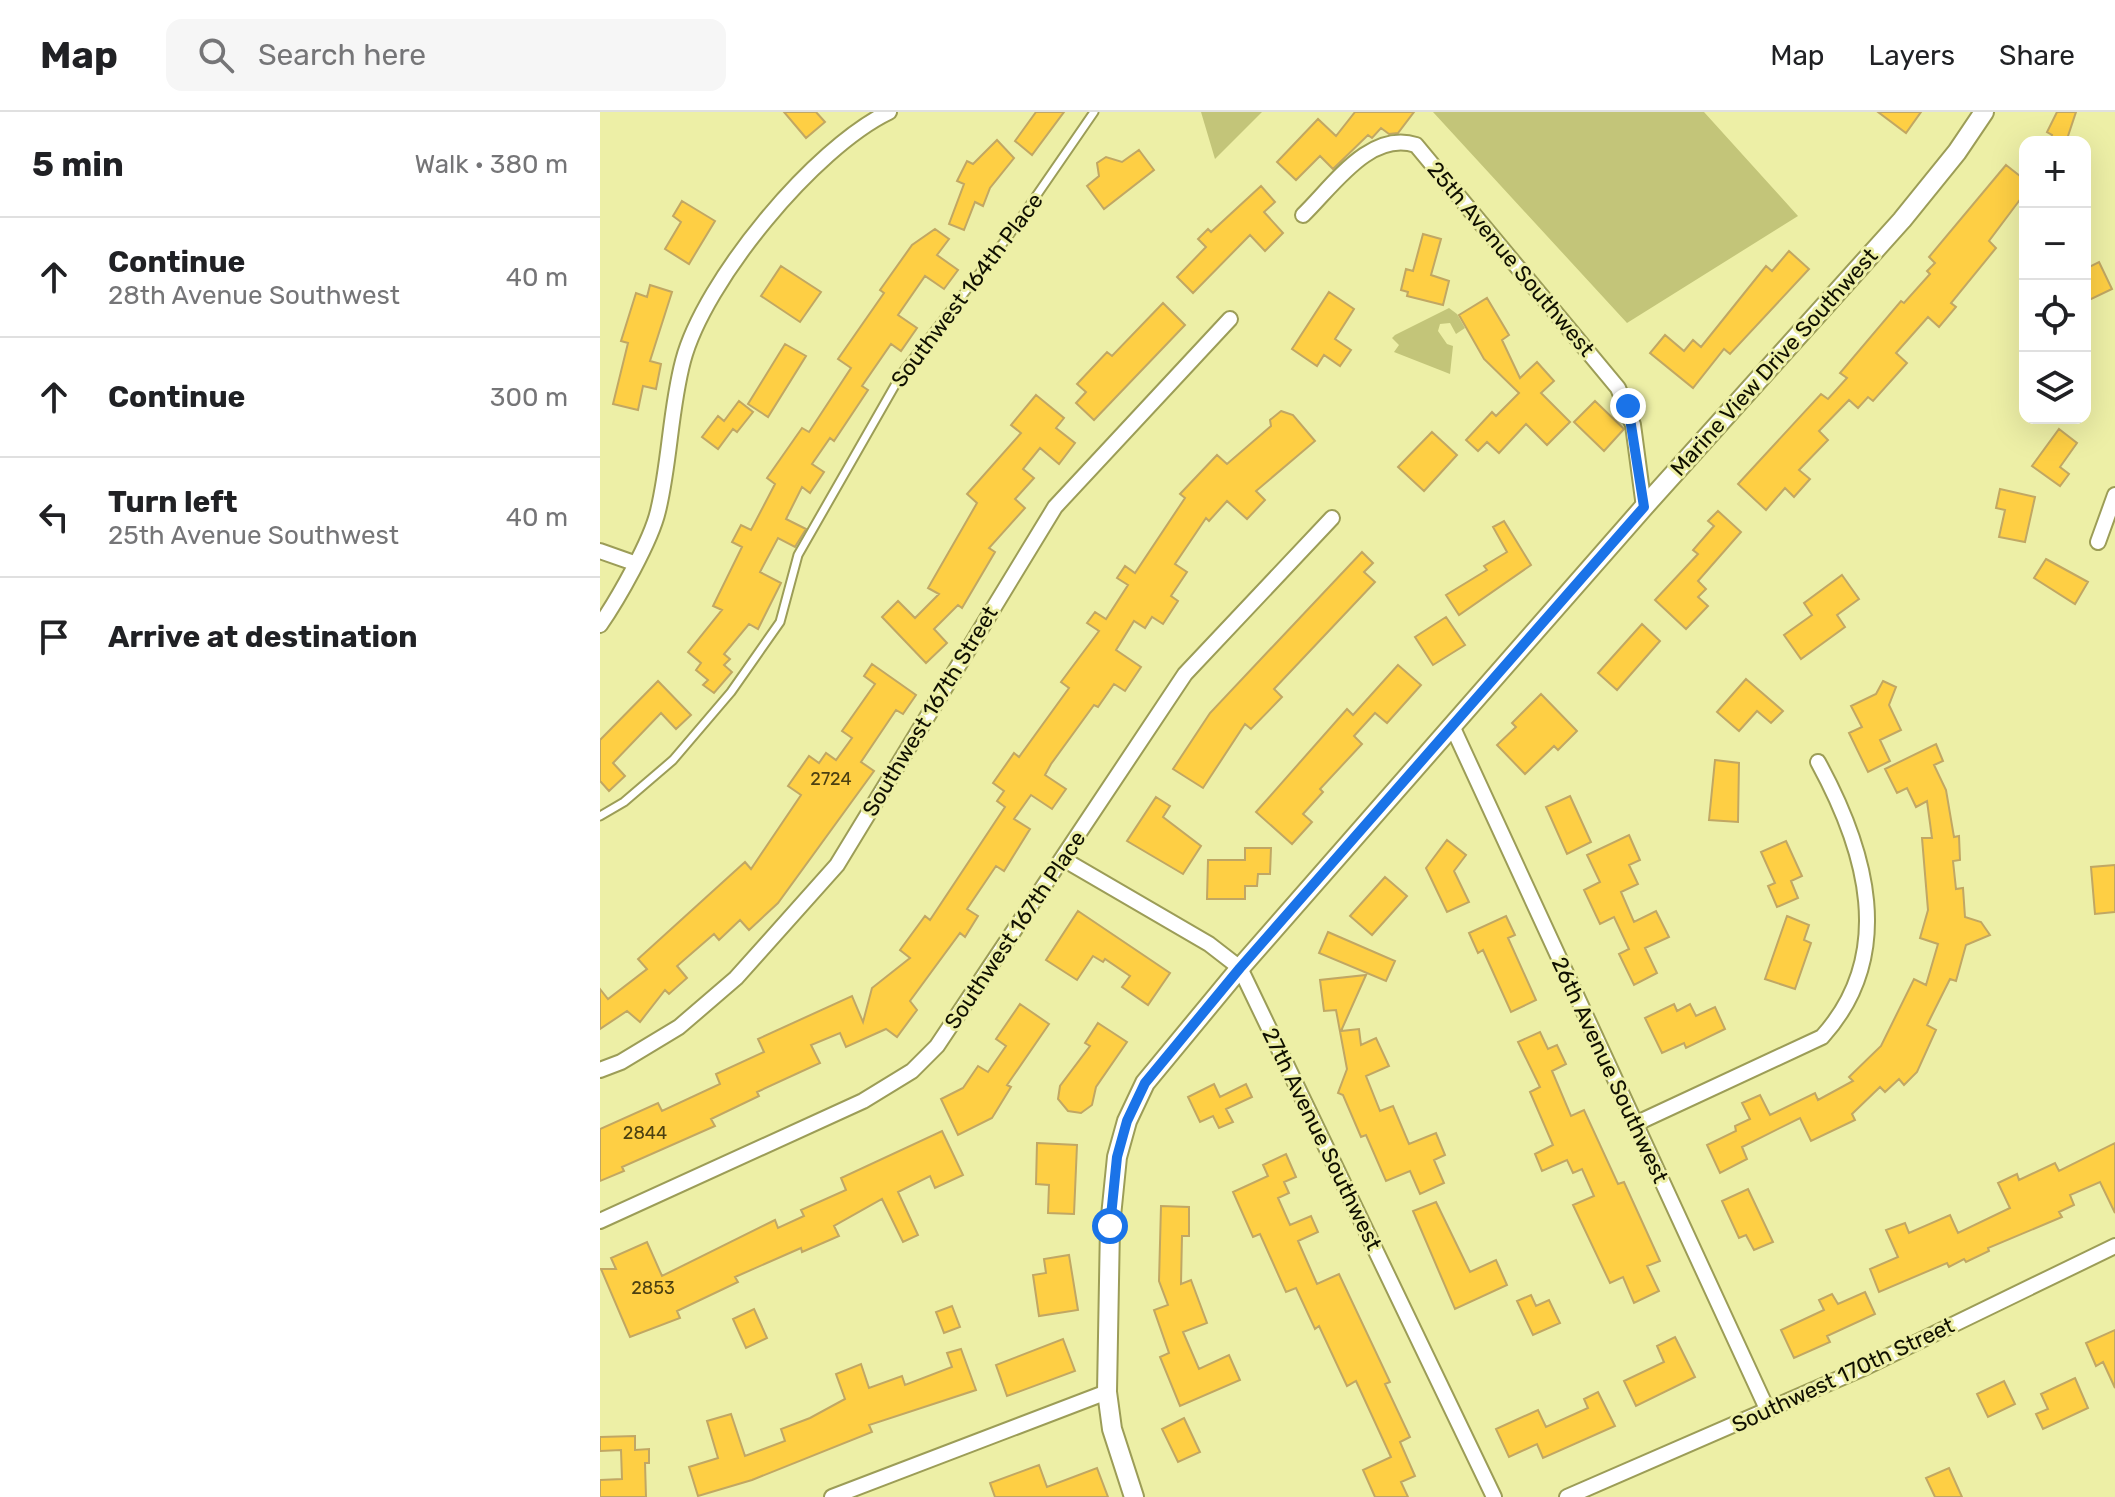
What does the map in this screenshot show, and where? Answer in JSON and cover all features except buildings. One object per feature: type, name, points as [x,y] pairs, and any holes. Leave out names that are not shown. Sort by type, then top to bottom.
[{"type":"street","points":[[600,625],[615,604],[658,514],[683,359],[709,304],[751,240],[799,181],[852,134],[889,112]]},
{"type":"street","name":"Marine View Drive Southwest","points":[[1134,1497],[1112,1429],[1107,1392],[1110,1226],[1117,1157],[1127,1121],[1145,1083],[1240,968],[1644,507],[1902,220],[1957,152],[1984,112]]},
{"type":"street","name":"25th Avenue Southwest","points":[[1303,215],[1371,150],[1394,140],[1416,145],[1618,388],[1633,425],[1644,507]]},
{"type":"street","name":"Southwest 167th Street","points":[[600,1070],[679,1027],[736,978],[837,865],[1055,507],[1230,319]]},
{"type":"street","points":[[2098,542],[2115,495]]},
{"type":"street","name":"Southwest 167th Place","points":[[600,1221],[863,1101],[912,1071],[937,1046],[1185,674],[1332,518]]},
{"type":"street","points":[[600,551],[634,563]]},
{"type":"street","name":"26th Avenue Southwest","points":[[1453,728],[1768,1411]]},
{"type":"street","points":[[1635,1124],[1822,1037],[1840,1017],[1857,987],[1866,955],[1864,881],[1844,814],[1818,762]]},
{"type":"street","name":"27th Avenue Southwest","points":[[1063,859],[1209,944],[1240,968],[1494,1497]]},
{"type":"street","name":"Southwest 170th Street","points":[[1567,1497],[1768,1411],[2115,1246]]},
{"type":"street","points":[[832,1497],[1107,1392]]},
{"type":"lane","name":"Southwest 164th Place","points":[[600,816],[624,802],[673,760],[731,692],[780,622],[798,555],[902,373],[1010,234],[1094,112]]},
{"type":"green space","points":[[1201,112],[1262,112],[1215,159]]},
{"type":"green space","points":[[1433,112],[1704,112],[1798,216],[1627,323]]},
{"type":"green space","points":[[1449,308],[1457,314],[1465,328],[1456,334],[1450,323],[1440,324],[1438,331],[1447,344],[1453,346],[1450,374],[1394,352],[1399,345],[1392,338],[1395,335]]},
{"type":"route","points":[[1110,1226],[1117,1157],[1127,1121],[1145,1083],[1240,968],[1644,507],[1628,406]]}]
